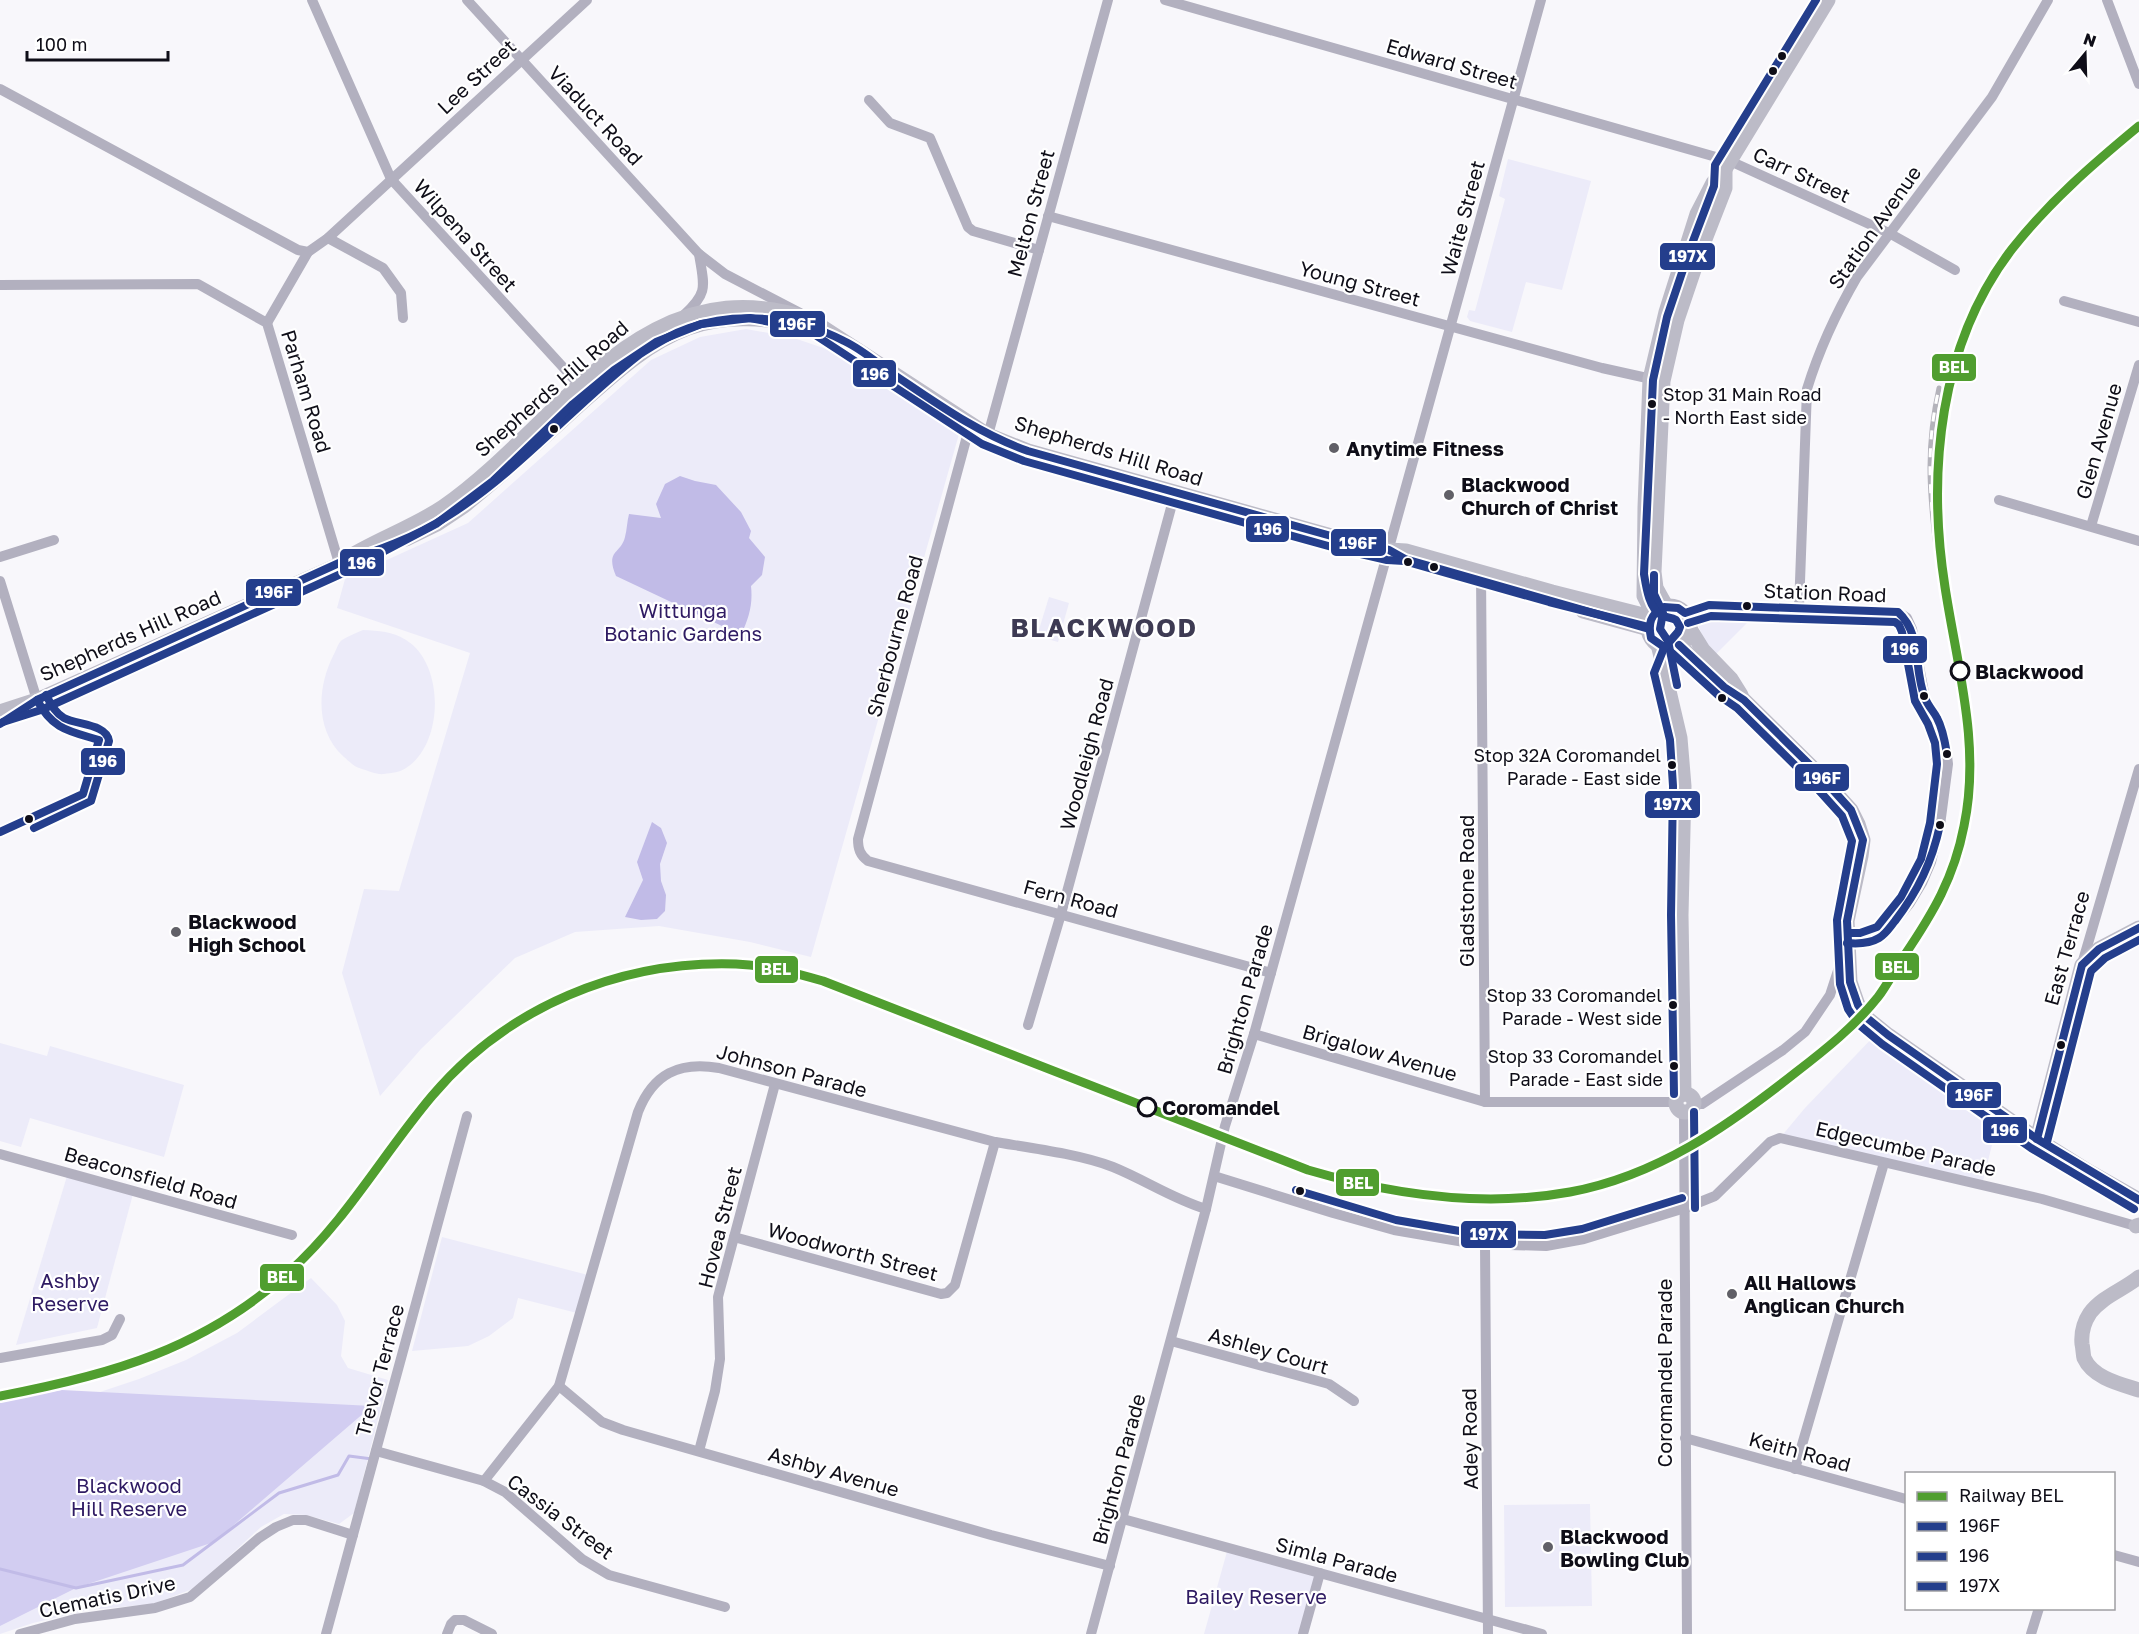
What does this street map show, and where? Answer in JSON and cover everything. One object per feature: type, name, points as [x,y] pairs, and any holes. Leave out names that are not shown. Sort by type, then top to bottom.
[{"type":"main road","points":[[1654,617],[1644,596],[1645,507],[1657,380],[1700,252],[1725,188],[1728,165],[1828,0]]},
{"type":"main road","name":"Shepherds Hill Road","points":[[0,712],[37,700],[339,563],[384,550],[437,524],[464,506],[493,482],[637,339],[682,317],[726,308],[789,312],[810,319],[970,425],[987,435],[1028,451],[1342,539],[1406,551],[1481,576],[1654,617]]},
{"type":"main road","name":"Shepherds Hill Road","points":[[585,391],[666,338],[689,327],[729,319],[769,320],[840,338]]},
{"type":"main road","points":[[1657,380],[1654,572],[1656,588],[1652,638],[1658,644],[1667,647],[1678,646],[1724,687],[1744,700],[1814,769],[1851,810],[1863,840],[1848,909],[1847,943],[1850,982],[1858,1005],[1867,1018],[1888,1035],[2037,1139],[2088,1172],[2139,1200]]},
{"type":"main road","name":"Shepherds Hill Road","points":[[1481,576],[1654,617]]},
{"type":"main road","points":[[1621,610],[1644,596]]},
{"type":"main road","points":[[1654,617],[1676,607],[1685,613],[1690,629],[1703,650],[1731,679],[1744,700]]},
{"type":"main road","points":[[1665,673],[1678,646],[1687,638],[1690,629]]},
{"type":"main road","name":"Coromandel Parade","points":[[1658,644],[1680,738],[1684,786],[1681,926],[1685,1103]]},
{"type":"main road","name":"Shepherds Hill Road","points":[[0,724],[37,700]]},
{"type":"main road","points":[[2082,965],[2099,949],[2139,928]]},
{"type":"main road","name":"East Terrace","points":[[2037,1139],[2082,965]]},
{"type":"main road","points":[[2139,1277],[2106,1297],[2091,1312],[2084,1323],[2081,1337],[2084,1358],[2096,1373],[2139,1390]]},
{"type":"street","points":[[312,0],[391,179]]},
{"type":"street","name":"Viaduct Road","points":[[467,0],[699,254],[725,274],[810,319]]},
{"type":"street","name":"Lee Street","points":[[391,179],[587,0]]},
{"type":"street","name":"Melton Street","points":[[987,435],[1108,0]]},
{"type":"street","name":"Edward Street","points":[[1165,0],[1513,99],[1728,165]]},
{"type":"street","name":"Waite Street","points":[[1389,549],[1541,0]]},
{"type":"street","name":"Station Avenue","points":[[1799,609],[1807,389],[1817,358],[1844,299],[1888,233],[1992,98],[2048,0]]},
{"type":"street","points":[[2107,0],[2139,84]]},
{"type":"street","points":[[0,89],[298,250],[308,252]]},
{"type":"street","points":[[869,100],[890,123],[930,138],[968,227],[973,231],[1039,250]]},
{"type":"street","name":"Carr Street","points":[[1728,165],[1888,233],[1955,270]]},
{"type":"street","name":"Wilpena Street","points":[[267,322],[308,252],[328,238],[391,179],[585,391]]},
{"type":"street","name":"Young Street","points":[[1048,216],[1602,368],[1657,380]]},
{"type":"street","points":[[328,238],[383,268],[401,294],[403,318]]},
{"type":"street","points":[[682,317],[697,304],[703,293],[699,254]]},
{"type":"street","name":"Parham Road","points":[[0,285],[198,284],[267,322],[339,563]]},
{"type":"street","points":[[2064,301],[2139,322]]},
{"type":"street","name":"Glen Avenue","points":[[2091,526],[2139,365]]},
{"type":"street","name":"Sherbourne Road","points":[[862,857],[858,848],[858,839],[970,425]]},
{"type":"street","name":"Woodleigh Road","points":[[1028,1025],[1061,914],[1175,493]]},
{"type":"street","points":[[1999,500],[2139,541]]},
{"type":"street","points":[[0,557],[54,540]]},
{"type":"street","name":"Brighton Parade","points":[[1091,1634],[1206,1209],[1225,1126],[1254,1034],[1389,549]]},
{"type":"street","name":"Gladstone Road","points":[[1481,576],[1485,1102]]},
{"type":"street","points":[[0,580],[37,700]]},
{"type":"street","name":"Station Road","points":[[1685,613],[1709,605],[1898,612],[1908,618],[1925,698],[1938,720],[1945,741],[1948,764],[1940,825],[1931,862],[1910,903],[1883,936],[1862,944],[1847,943]]},
{"type":"street","name":"East Terrace","points":[[2082,965],[2139,769]]},
{"type":"street","name":"Fern Road","points":[[862,857],[868,861],[1271,973]]},
{"type":"street","points":[[1685,1103],[1702,1104],[1783,1050],[1805,1032],[1830,995],[1847,943]]},
{"type":"street","name":"Brigalow Avenue","points":[[1254,1034],[1485,1102],[1685,1103]]},
{"type":"street","name":"Johnson Parade","points":[[484,1481],[559,1386],[638,1112],[644,1097],[654,1084],[683,1067],[701,1065],[719,1068],[995,1142],[1040,1149],[1110,1166],[1139,1178],[1165,1194],[1206,1209]]},
{"type":"street","name":"Hovea Street","points":[[699,1451],[715,1391],[720,1359],[718,1297],[775,1084]]},
{"type":"street","name":"Coromandel Parade","points":[[1685,1103],[1687,1634]]},
{"type":"street","name":"Trevor Terrace","points":[[326,1634],[467,1116]]},
{"type":"street","name":"Edgecumbe Parade","points":[[1685,1208],[1715,1196],[1770,1142],[1780,1138],[2042,1199],[2138,1226]]},
{"type":"street","name":"Woodworth Street","points":[[734,1237],[941,1294],[947,1293],[955,1285],[995,1142]]},
{"type":"street","name":"Beaconsfield Road","points":[[1,1156],[292,1235]]},
{"type":"street","points":[[1795,1468],[1884,1163]]},
{"type":"street","points":[[1214,1176],[1394,1230],[1485,1244],[1546,1246],[1584,1239],[1685,1208]]},
{"type":"street","name":"Adey Road","points":[[1485,1244],[1488,1634]]},
{"type":"street","points":[[0,1358],[102,1341],[112,1335],[120,1319]]},
{"type":"street","name":"Ashley Court","points":[[1171,1341],[1329,1384],[1354,1401]]},
{"type":"street","name":"Ashby Avenue","points":[[559,1386],[602,1422],[622,1430],[991,1535],[1110,1566]]},
{"type":"street","name":"Keith Road","points":[[1685,1438],[1905,1499]]},
{"type":"street","name":"Cassia Street","points":[[376,1451],[484,1481],[505,1492],[582,1559],[609,1575],[725,1607]]},
{"type":"street","name":"Simla Parade","points":[[1123,1519],[1542,1634]]},
{"type":"street","name":"Clematis Drive","points":[[21,1634],[75,1619],[155,1608],[190,1596],[259,1538],[293,1520],[306,1520],[353,1534]]},
{"type":"street","points":[[2115,1555],[2139,1562]]},
{"type":"street","points":[[1303,1634],[1320,1573]]},
{"type":"street","points":[[2031,1634],[2039,1610]]},
{"type":"street","points":[[447,1634],[455,1620],[464,1620],[492,1634]]},
{"type":"green space","points":[[1508,159],[1591,181],[1562,290],[1526,282],[1512,332],[1470,321],[1467,317],[1469,310],[1475,311],[1505,199],[1499,196]]},
{"type":"green space","name":"Wittunga Botanic Gardens","points":[[746,329],[791,337],[838,353],[959,434],[811,957],[750,942],[659,926],[575,932],[515,958],[421,1049],[380,1096],[342,973],[364,889],[399,891],[470,653],[337,608],[345,579],[468,523],[651,360],[700,337]]},
{"type":"green space","points":[[1049,597],[1069,603],[1058,642],[1037,636]]},
{"type":"green space","points":[[1708,609],[1758,612],[1714,656],[1702,635],[1696,613]]},
{"type":"green space","points":[[363,630],[390,633],[406,640],[419,651],[428,667],[433,685],[435,704],[428,741],[419,757],[406,768],[396,772],[379,774],[354,766],[335,747],[324,722],[322,695],[333,656],[342,640]]},
{"type":"green space","points":[[1880,1030],[2000,1113],[1982,1185],[1780,1138],[1805,1108]]},
{"type":"green space","points":[[0,1043],[47,1056],[50,1046],[184,1085],[164,1157],[30,1118],[21,1147],[0,1141]]},
{"type":"green space","name":"Ashby Reserve","points":[[67,1176],[133,1194],[97,1328],[16,1345]]},
{"type":"green space","points":[[442,1237],[588,1275],[577,1313],[518,1298],[513,1318],[489,1336],[468,1346],[412,1351]]},
{"type":"green space","name":"Blackwood Hill Reserve","points":[[311,1278],[337,1305],[345,1321],[341,1356],[348,1368],[388,1380],[354,1513],[339,1524],[306,1515],[284,1514],[261,1527],[195,1588],[153,1604],[88,1610],[33,1623],[0,1634],[0,1413],[76,1400],[186,1360],[237,1333]]},
{"type":"green space","name":"Blackwood Hill Reserve","points":[[62,1390],[372,1406],[214,1542],[76,1588],[0,1626],[0,1400]]},
{"type":"green space","name":"Blackwood Bowling Club","points":[[1590,1504],[1592,1606],[1505,1607],[1504,1505]]},
{"type":"green space","name":"Bailey Reserve","points":[[1228,1548],[1320,1573],[1303,1634],[1204,1634]]},
{"type":"shaded area","points":[[680,476],[716,485],[741,512],[751,531],[749,538],[765,557],[762,575],[751,586],[750,611],[741,635],[616,576],[612,561],[626,534],[629,514],[661,518],[656,504],[665,484]]},
{"type":"shaded area","points":[[652,822],[661,828],[667,843],[660,864],[661,881],[666,895],[665,911],[657,919],[641,920],[625,917],[643,880],[637,862]]},
{"type":"waterway","points":[[0,1569],[76,1588],[183,1565],[279,1493],[338,1475],[349,1456],[372,1459]]},
{"type":"railway","points":[[1936,547],[1930,448],[1939,388]]},
{"type":"rail line","name":"BEL","points":[[0,1396],[80,1379],[118,1368],[189,1340],[223,1321],[256,1299],[310,1252],[346,1209],[432,1096],[462,1065],[495,1037],[531,1014],[569,995],[650,970],[693,965],[736,964],[791,972],[823,981],[1308,1170],[1405,1192],[1471,1199],[1537,1197],[1570,1192],[1632,1174],[1662,1161],[1717,1130],[1770,1093],[1860,1018],[1885,987],[1933,910],[1948,879],[1964,826],[1969,796],[1970,766],[1969,736],[1961,676],[1945,587],[1938,499],[1939,455],[1944,410],[1954,367],[1968,326],[1987,286],[2012,249],[2072,184],[2139,126]]},
{"type":"transit line","name":"197X","points":[[1674,1094],[1671,915],[1673,786],[1670,740],[1654,673],[1664,648],[1680,627],[1676,620],[1661,615],[1654,608],[1644,574],[1653,380],[1667,317],[1714,186],[1715,165],[1816,0]]},
{"type":"transit line","name":"196","points":[[3,722],[41,710],[343,573],[436,524],[493,481],[573,404],[614,370],[656,342],[701,324],[750,318],[806,329],[982,444],[1024,461],[1339,549],[1387,560],[1404,561],[1648,627]]},
{"type":"transit line","name":"196F","points":[[0,724],[37,700],[339,563],[395,543],[435,524],[499,479],[592,394],[640,354],[670,336],[689,328],[727,319],[768,319],[808,326],[826,333],[862,351],[957,416],[1009,444],[1028,451],[1342,539],[1389,550],[1405,559],[1649,629]]},
{"type":"transit line","name":"197X","points":[[1654,575],[1654,594],[1663,613],[1660,629],[1668,641],[1677,685]]},
{"type":"transit line","name":"196F","points":[[1664,647],[1651,638],[1650,628],[1653,616],[1664,607],[1678,608],[1685,613],[1709,605],[1898,612],[1911,631],[1921,687],[1941,727],[1947,754]]},
{"type":"transit line","name":"196","points":[[1688,623],[1711,616],[1895,622],[1899,625],[1915,701],[1928,724],[1935,743],[1937,764],[1930,823],[1921,859],[1901,897],[1877,927],[1860,933],[1848,933]]},
{"type":"transit line","name":"196F","points":[[1679,645],[1724,687],[1744,700],[1814,769],[1851,810],[1863,840],[1847,921],[1850,982],[1858,1005],[1867,1018],[2037,1139],[2139,1200]]},
{"type":"transit line","name":"196","points":[[1672,653],[1718,695],[1737,708],[1806,776],[1842,816],[1852,841],[1837,920],[1840,984],[1848,1009],[1858,1024],[1882,1044],[2031,1148],[2134,1209]]},
{"type":"transit line","name":"196","points":[[34,828],[91,801],[109,741],[103,731],[61,716],[46,695]]},
{"type":"transit line","name":"196F","points":[[0,832],[83,794],[99,740],[63,728],[49,718],[37,700]]},
{"type":"transit line","name":"196F","points":[[1847,943],[1871,941],[1890,928],[1911,899],[1923,876],[1940,825]]},
{"type":"transit line","name":"196F","points":[[2037,1139],[2082,965],[2099,949],[2139,928]]},
{"type":"transit line","name":"196","points":[[2047,1142],[2091,971],[2105,958],[2139,940]]},
{"type":"transit line","name":"197X","points":[[1694,1112],[1695,1208]]},
{"type":"transit line","name":"197X","points":[[1296,1190],[1396,1220],[1477,1234],[1545,1235],[1582,1229],[1682,1198]]},
{"type":"place","name":"Stop 31 Main Road - North East side","points":[[1652,404]]},
{"type":"place","name":"Anytime Fitness","points":[[1334,448]]},
{"type":"place","name":"Blackwood Church of Christ","points":[[1449,495]]},
{"type":"place","name":"Blackwood","points":[[1960,671]]},
{"type":"place","name":"Stop 32A Coromandel Parade - East side","points":[[1672,765]]},
{"type":"place","name":"Blackwood High School","points":[[176,932]]},
{"type":"place","name":"Stop 33 Coromandel Parade - West side","points":[[1673,1005]]},
{"type":"place","name":"Stop 33 Coromandel Parade - East side","points":[[1674,1066]]},
{"type":"place","name":"Coromandel","points":[[1147,1107]]},
{"type":"place","name":"All Hallows Anglican Church","points":[[1732,1294]]},
{"type":"place","name":"Blackwood Bowling Club","points":[[1548,1547]]},
{"type":"district","name":"BLACKWOOD","points":[[1104,627]]}]
